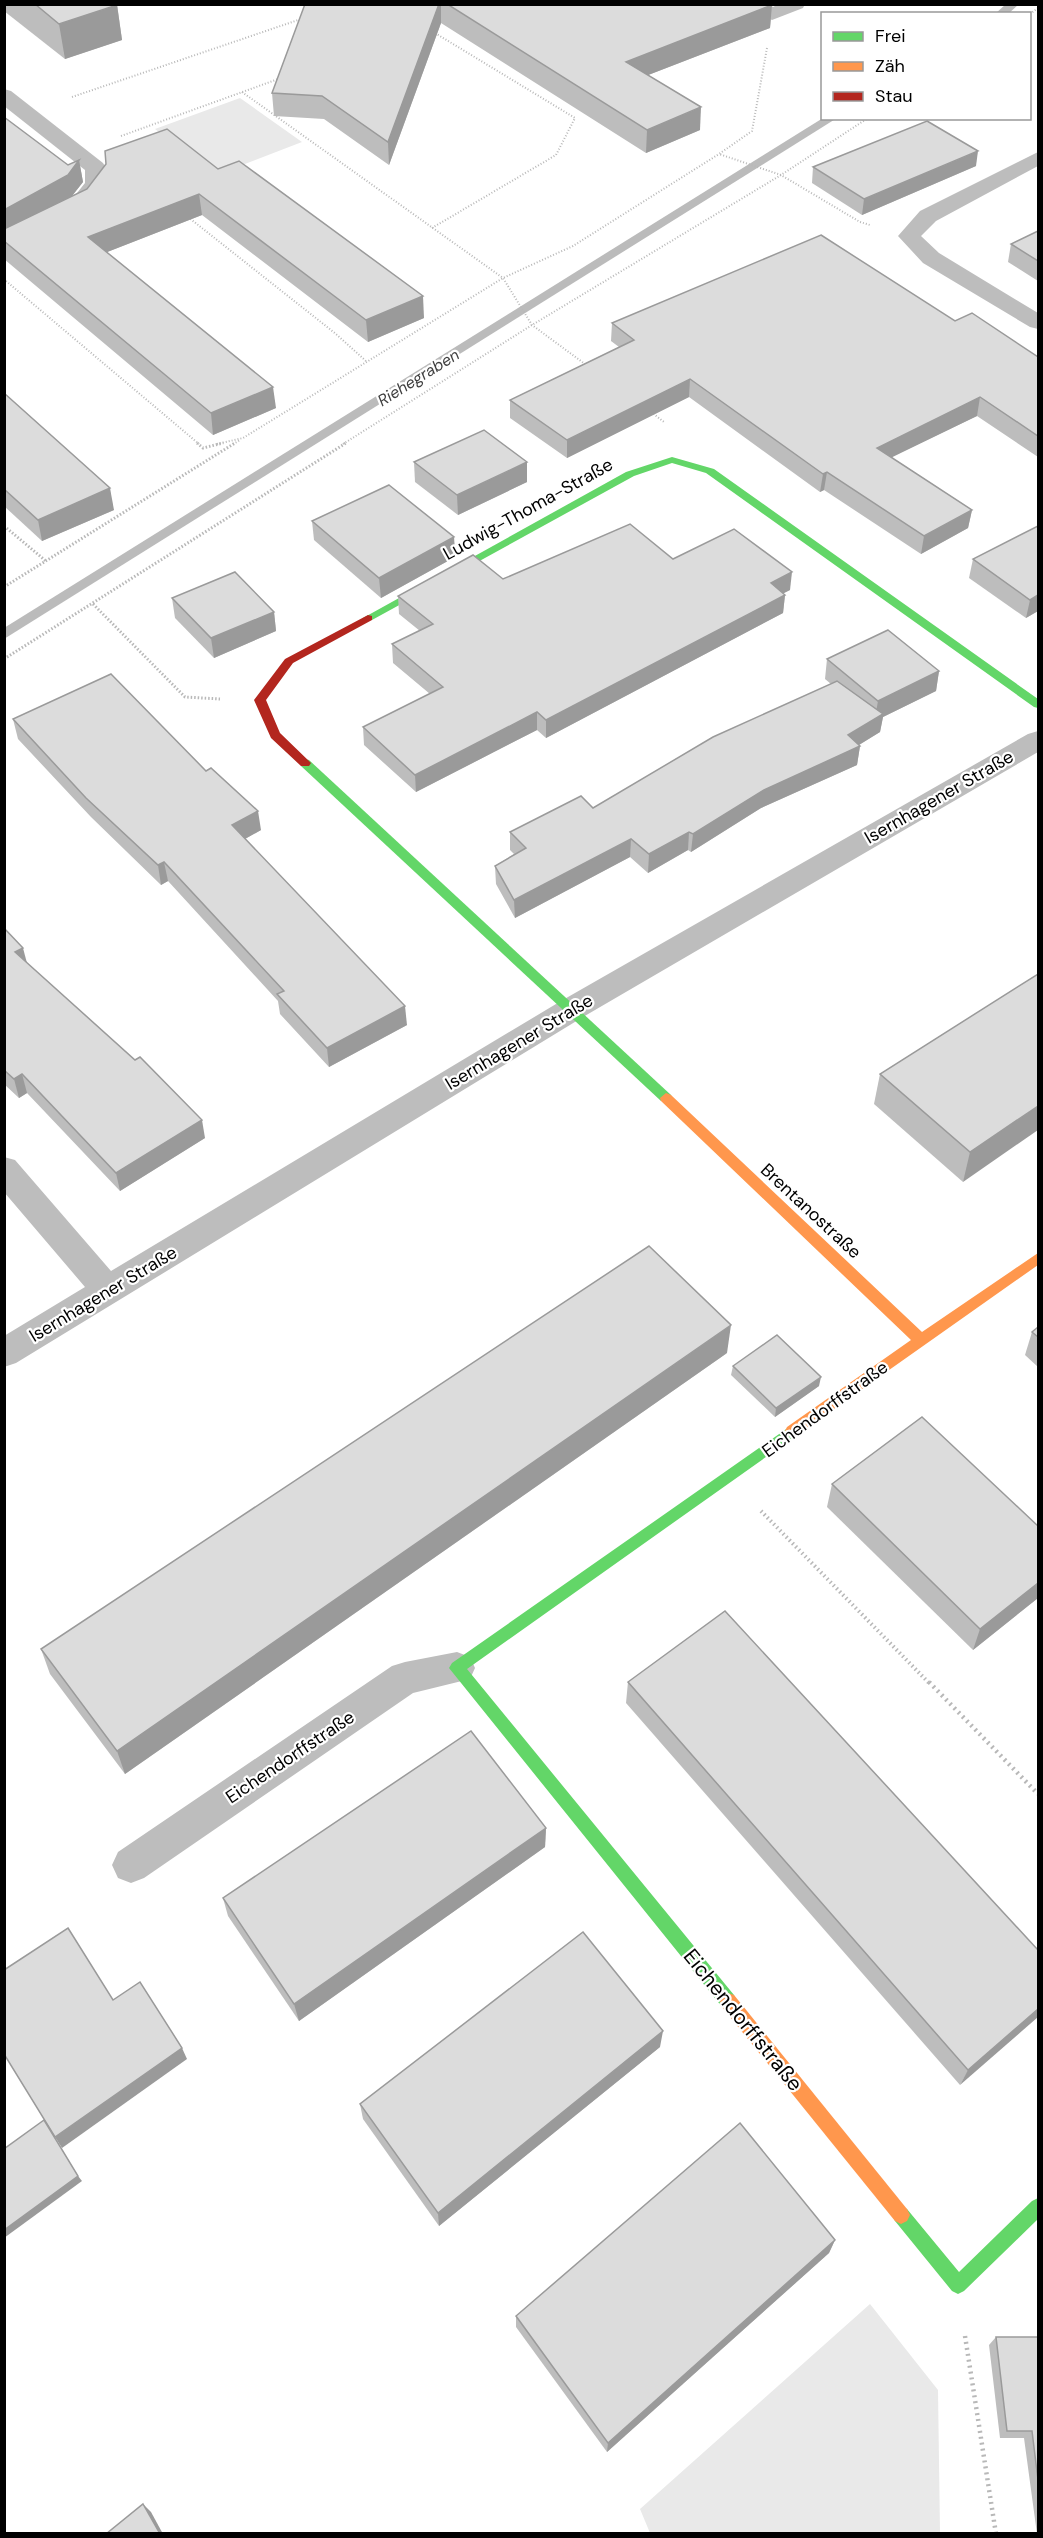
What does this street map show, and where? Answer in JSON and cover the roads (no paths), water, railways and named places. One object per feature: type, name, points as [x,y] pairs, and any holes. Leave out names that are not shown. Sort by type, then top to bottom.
[{"type":"street","points":[[4,95],[78,152],[95,168],[96,184],[81,203],[4,245]]},
{"type":"street","points":[[1038,158],[928,216],[909,236],[931,258],[1038,322]]},
{"type":"street","name":"Ludwig-Thoma-Straße","points":[[572,1009],[275,735],[260,700],[289,661],[630,474],[672,460],[710,471],[1038,704]]},
{"type":"street","name":"Isernhagener Straße","points":[[4,1353],[572,1009],[1038,740]]},
{"type":"street","name":"Brentanostraße","points":[[572,1009],[921,1340]]},
{"type":"street","points":[[4,1169],[108,1291]]},
{"type":"street","points":[[921,1340],[1038,1258]]},
{"type":"street","name":"Eichendorffstraße","points":[[921,1340],[729,1478],[457,1668],[958,2285],[1038,2206]]},
{"type":"lane","points":[[754,4],[772,14],[796,4]]},
{"type":"lane","name":"Eichendorffstraße","points":[[131,1865],[405,1678],[457,1668]]},
{"type":"waterway","name":"Riehegraben","points":[[1003,12],[1014,4]]},
{"type":"waterway","name":"Riehegraben","points":[[4,635],[829,120]]}]
